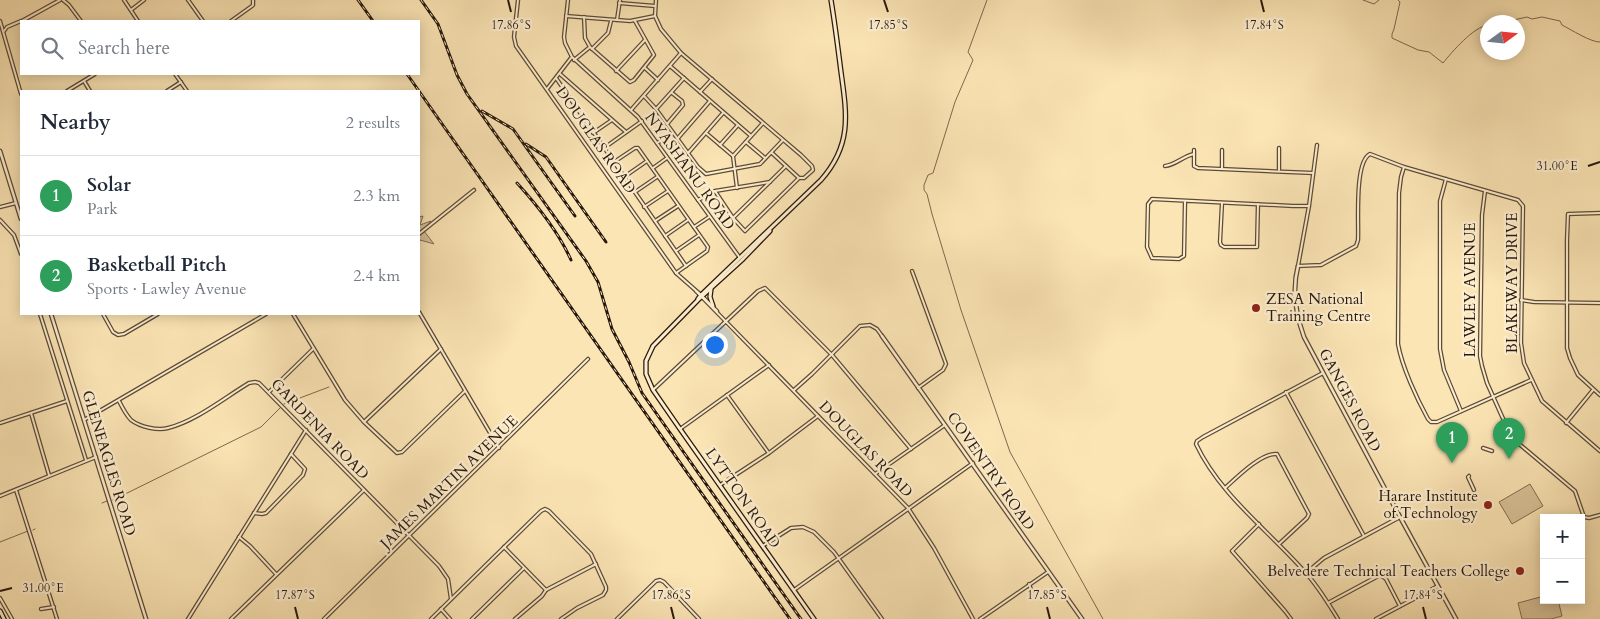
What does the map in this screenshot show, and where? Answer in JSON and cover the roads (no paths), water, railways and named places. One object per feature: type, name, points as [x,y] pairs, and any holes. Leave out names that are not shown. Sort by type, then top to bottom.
[{"type":"main road","points":[[701,297],[828,173],[836,159],[842,145],[846,125],[846,112],[831,0]]},
{"type":"main road","points":[[701,297],[741,259]]},
{"type":"main road","points":[[712,288],[710,297],[713,306]]},
{"type":"main road","name":"LYTTON ROAD","points":[[701,297],[656,342],[649,354],[646,374],[653,390],[814,619]]},
{"type":"main road","points":[[0,611],[4,619]]},
{"type":"street","points":[[23,20],[62,0],[69,5],[80,20]]},
{"type":"street","points":[[124,0],[137,20]]},
{"type":"street","points":[[130,10],[144,0]]},
{"type":"street","points":[[188,0],[203,20]]},
{"type":"street","points":[[231,20],[252,6],[253,0]]},
{"type":"street","name":"DOUGLAS ROAD","points":[[518,0],[514,37],[516,46],[676,273],[726,321],[908,508],[934,548],[973,619]]},
{"type":"street","name":"NYASHANU ROAD","points":[[568,0],[564,37],[572,58],[642,121],[709,217],[741,259]]},
{"type":"street","points":[[656,0],[655,16],[664,33],[681,53],[813,167],[813,170],[806,177],[799,178],[743,231],[715,191]]},
{"type":"street","points":[[617,20],[620,1],[655,6]]},
{"type":"street","points":[[566,16],[635,21],[655,16]]},
{"type":"street","points":[[584,17],[585,38],[591,48],[629,82],[645,68],[654,55],[635,21]]},
{"type":"street","points":[[574,60],[608,33],[611,20]]},
{"type":"street","points":[[0,21],[20,90]]},
{"type":"street","points":[[4,31],[7,27],[20,21]]},
{"type":"street","points":[[616,71],[645,40]]},
{"type":"street","points":[[631,110],[681,53]]},
{"type":"street","points":[[547,89],[572,58]]},
{"type":"street","points":[[670,66],[752,136]]},
{"type":"street","points":[[645,68],[658,80]]},
{"type":"street","points":[[560,74],[626,132]]},
{"type":"street","points":[[69,90],[94,75]]},
{"type":"street","points":[[176,75],[186,90]]},
{"type":"street","points":[[556,78],[686,266]]},
{"type":"street","points":[[656,109],[684,78]]},
{"type":"street","points":[[700,92],[712,79]]},
{"type":"street","points":[[84,81],[89,90]]},
{"type":"street","points":[[169,90],[181,82]]},
{"type":"street","points":[[667,124],[683,104],[672,93]]},
{"type":"street","points":[[644,96],[704,173],[712,174],[757,165],[766,159],[783,140]]},
{"type":"street","points":[[678,138],[710,101]]},
{"type":"street","points":[[688,153],[724,113]]},
{"type":"street","points":[[593,133],[612,120]]},
{"type":"street","points":[[604,148],[642,121]]},
{"type":"street","points":[[733,156],[763,123]]},
{"type":"street","points":[[720,145],[738,125]]},
{"type":"street","points":[[657,143],[673,133]]},
{"type":"street","points":[[706,134],[733,156],[737,188]]},
{"type":"street","points":[[746,142],[766,159]]},
{"type":"street","name":"GANGES ROAD","points":[[1317,145],[1309,206],[1295,282],[1296,307],[1300,325],[1308,345],[1456,619]]},
{"type":"street","points":[[614,162],[634,148],[638,148],[708,247],[707,251],[676,273]]},
{"type":"street","points":[[1279,148],[1279,171]]},
{"type":"street","points":[[1222,150],[1222,169]]},
{"type":"street","points":[[0,151],[20,216]]},
{"type":"street","points":[[1165,166],[1172,166],[1194,152],[1194,166],[1196,168],[1313,173]]},
{"type":"street","points":[[772,153],[799,178]]},
{"type":"street","points":[[1298,266],[1321,265],[1356,246],[1358,240],[1359,179],[1366,156],[1370,154],[1404,167],[1486,190]]},
{"type":"street","points":[[653,168],[668,158]]},
{"type":"street","points":[[624,176],[647,160]]},
{"type":"street","points":[[733,218],[786,166]]},
{"type":"street","points":[[1404,167],[1399,193],[1398,344],[1407,373],[1430,422],[1437,422],[1531,380]]},
{"type":"street","points":[[635,192],[658,176]]},
{"type":"street","points":[[1446,179],[1440,201],[1440,349],[1444,370],[1461,411]]},
{"type":"street","points":[[698,200],[715,191],[770,182]]},
{"type":"street","points":[[420,233],[474,190]]},
{"type":"street","name":"BLAKEWAY DRIVE","points":[[1486,190],[1518,200],[1523,204],[1522,354],[1531,380],[1545,405],[1600,451]]},
{"type":"street","name":"LAWLEY AVENUE","points":[[1486,190],[1482,215],[1480,356],[1482,366],[1493,397],[1512,437],[1575,491],[1584,517],[1600,516]]},
{"type":"street","points":[[644,207],[668,191]]},
{"type":"street","points":[[1185,202],[1184,256],[1179,259],[1152,258],[1148,254],[1147,247],[1149,201],[1152,199],[1185,202],[1309,206]]},
{"type":"street","points":[[0,207],[16,203]]},
{"type":"street","points":[[1222,203],[1220,242],[1221,246],[1224,247],[1256,247],[1258,204]]},
{"type":"street","points":[[655,222],[678,205]]},
{"type":"street","points":[[1600,214],[1569,213],[1567,240],[1568,353],[1578,375],[1600,395]]},
{"type":"street","points":[[694,227],[709,217]]},
{"type":"street","points":[[665,236],[689,219]]},
{"type":"street","points":[[0,220],[14,235],[20,251]]},
{"type":"street","points":[[676,251],[700,235]]},
{"type":"street","points":[[912,272],[928,320],[946,360],[943,370],[918,388]]},
{"type":"street","points":[[653,390],[763,288],[767,289],[832,355],[911,448]]},
{"type":"street","name":"DOUGLAS ROAD","points":[[701,297],[713,306],[718,313]]},
{"type":"street","points":[[1521,300],[1534,302],[1600,303]]},
{"type":"street","points":[[420,314],[499,448]]},
{"type":"street","points":[[40,315],[86,460]]},
{"type":"street","name":"GLENEAGLES ROAD","points":[[51,315],[146,619]]},
{"type":"street","points":[[104,315],[113,332],[118,335],[124,334],[156,315]]},
{"type":"street","points":[[84,420],[264,315]]},
{"type":"street","points":[[294,315],[345,400],[364,422],[397,453],[401,453],[465,391]]},
{"type":"street","points":[[794,390],[860,326],[870,325],[882,336]]},
{"type":"street","name":"COVENTRY ROAD","points":[[882,336],[1081,618]]},
{"type":"street","points":[[269,392],[313,348]]},
{"type":"street","points":[[364,422],[441,349]]},
{"type":"street","name":"JAMES MARTIN AVENUE","points":[[324,619],[588,359]]},
{"type":"street","points":[[680,429],[769,365]]},
{"type":"street","points":[[1323,373],[1196,442],[1207,463],[1224,488],[1306,573],[1338,619]]},
{"type":"street","name":"GARDENIA ROAD","points":[[119,401],[128,417],[132,420],[143,425],[162,429],[170,428],[194,417],[252,382],[259,383],[439,566],[448,579],[451,599]]},
{"type":"street","points":[[1566,423],[1593,390]]},
{"type":"street","points":[[1286,392],[1364,536]]},
{"type":"street","points":[[727,395],[769,452]]},
{"type":"street","points":[[0,422],[67,401]]},
{"type":"street","points":[[31,413],[50,476]]},
{"type":"street","points":[[720,485],[818,416]]},
{"type":"street","points":[[875,474],[945,425]]},
{"type":"street","points":[[188,619],[306,430]]},
{"type":"street","points":[[1483,448],[1492,451]]},
{"type":"street","points":[[254,514],[266,513],[303,475],[305,471],[303,467],[291,454]]},
{"type":"street","points":[[1224,488],[1252,464],[1271,454],[1277,454],[1308,514],[1279,544]]},
{"type":"street","points":[[0,496],[96,457]]},
{"type":"street","points":[[794,590],[973,463]]},
{"type":"street","points":[[1469,476],[1474,490]]},
{"type":"street","points":[[231,619],[364,489]]},
{"type":"street","points":[[16,490],[58,619]]},
{"type":"street","points":[[431,619],[545,509],[588,550],[606,587],[603,595],[561,619]]},
{"type":"street","points":[[1306,573],[1324,558],[1400,517]]},
{"type":"street","points":[[1259,524],[1232,551],[1290,619]]},
{"type":"street","points":[[763,546],[789,529],[803,527],[816,533],[839,558],[882,619]]},
{"type":"street","points":[[239,537],[277,574]]},
{"type":"street","points":[[504,547],[546,590]]},
{"type":"street","points":[[517,618],[542,596],[546,590],[596,564]]},
{"type":"street","points":[[472,619],[524,568]]},
{"type":"street","points":[[980,619],[1049,572]]},
{"type":"street","points":[[1328,603],[1380,575],[1386,579],[1400,606]]},
{"type":"street","points":[[617,619],[656,580],[664,582],[699,619]]},
{"type":"street","points":[[1029,584],[1034,598]]},
{"type":"street","points":[[1376,619],[1438,586]]},
{"type":"street","points":[[1052,594],[1060,588]]},
{"type":"street","points":[[0,598],[12,619]]},
{"type":"street","points":[[41,609],[54,607]]},
{"type":"street","points":[[441,609],[450,619]]},
{"type":"street","points":[[566,616],[570,619]]},
{"type":"street","points":[[1076,619],[1081,618]]},
{"type":"waterway","points":[[987,0],[968,52],[973,60],[955,102],[933,173],[928,175],[924,190],[927,194],[961,310],[1010,452],[1103,619]]},
{"type":"waterway","points":[[1363,0],[1374,4],[1379,0]]},
{"type":"waterway","points":[[1398,0],[1400,2],[1392,38],[1418,50],[1429,52],[1443,63],[1457,47],[1480,28]]},
{"type":"waterway","points":[[1525,17],[1532,19],[1542,17],[1560,21],[1562,25],[1581,35],[1600,42]]},
{"type":"waterway","points":[[284,404],[329,387]]},
{"type":"waterway","points":[[113,500],[261,427],[281,407]]},
{"type":"waterway","points":[[102,503],[107,501]]},
{"type":"waterway","points":[[0,542],[28,531]]},
{"type":"railway","points":[[358,0],[372,20]]},
{"type":"railway","points":[[421,0],[438,24],[457,75],[467,94],[586,261],[598,282],[612,329],[642,393],[801,619]]},
{"type":"railway","points":[[408,75],[418,90]]},
{"type":"railway","points":[[420,92],[790,619]]},
{"type":"railway","points":[[482,111],[513,129],[575,216]]},
{"type":"railway","points":[[526,144],[546,157],[606,242]]},
{"type":"railway","points":[[517,183],[547,220],[571,260]]},
{"type":"place","name":"ZESA National Training Centre","points":[[1256,308]]},
{"type":"place","name":"Basketball Pitch","points":[[1509,459]]},
{"type":"place","name":"Solar","points":[[1452,463]]},
{"type":"place","name":"Harare Institute of Technology","points":[[1488,505]]},
{"type":"place","name":"Belvedere Technical Teachers College","points":[[1520,571]]}]
